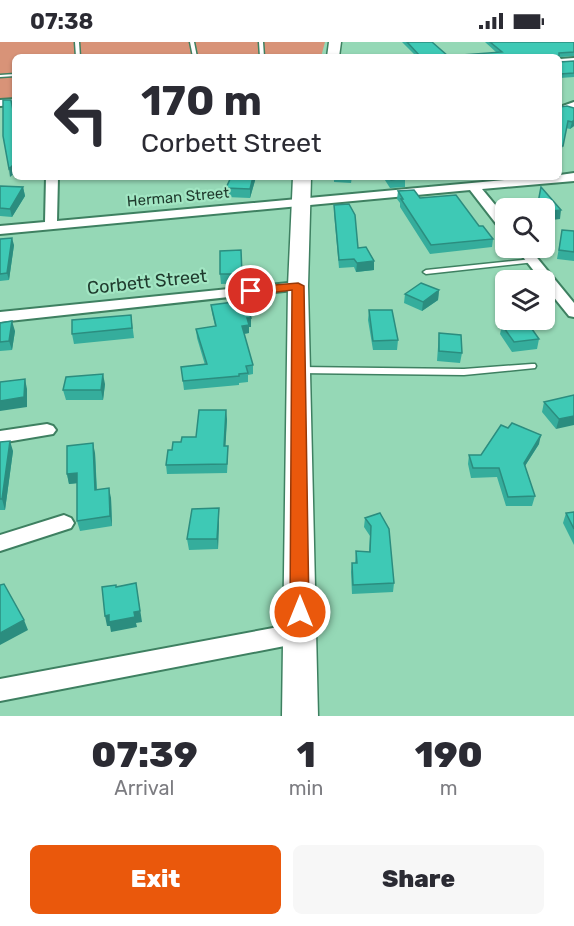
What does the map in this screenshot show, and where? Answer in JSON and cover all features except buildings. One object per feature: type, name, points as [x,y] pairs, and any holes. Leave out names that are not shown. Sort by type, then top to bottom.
[{"type":"main road","points":[[300,716],[298,286],[302,189]]},
{"type":"street","points":[[51,225],[52,180]]},
{"type":"street","name":"Herman Street","points":[[0,231],[302,189],[474,187],[532,180]]},
{"type":"street","points":[[474,187],[495,213]]},
{"type":"street","points":[[530,258],[574,313]]},
{"type":"street","name":"Corbett Street","points":[[0,317],[298,286]]},
{"type":"street","points":[[0,437],[47,430]]},
{"type":"street","points":[[0,543],[64,523]]},
{"type":"street","points":[[0,690],[300,633]]},
{"type":"lane","points":[[426,272],[533,261]]},
{"type":"lane","points":[[298,370],[464,372],[532,366]]},
{"type":"shaded area","points":[[0,42],[325,42],[322,54],[12,54],[12,98],[0,99]]},
{"type":"route","points":[[251,291],[298,286],[300,612]]}]
